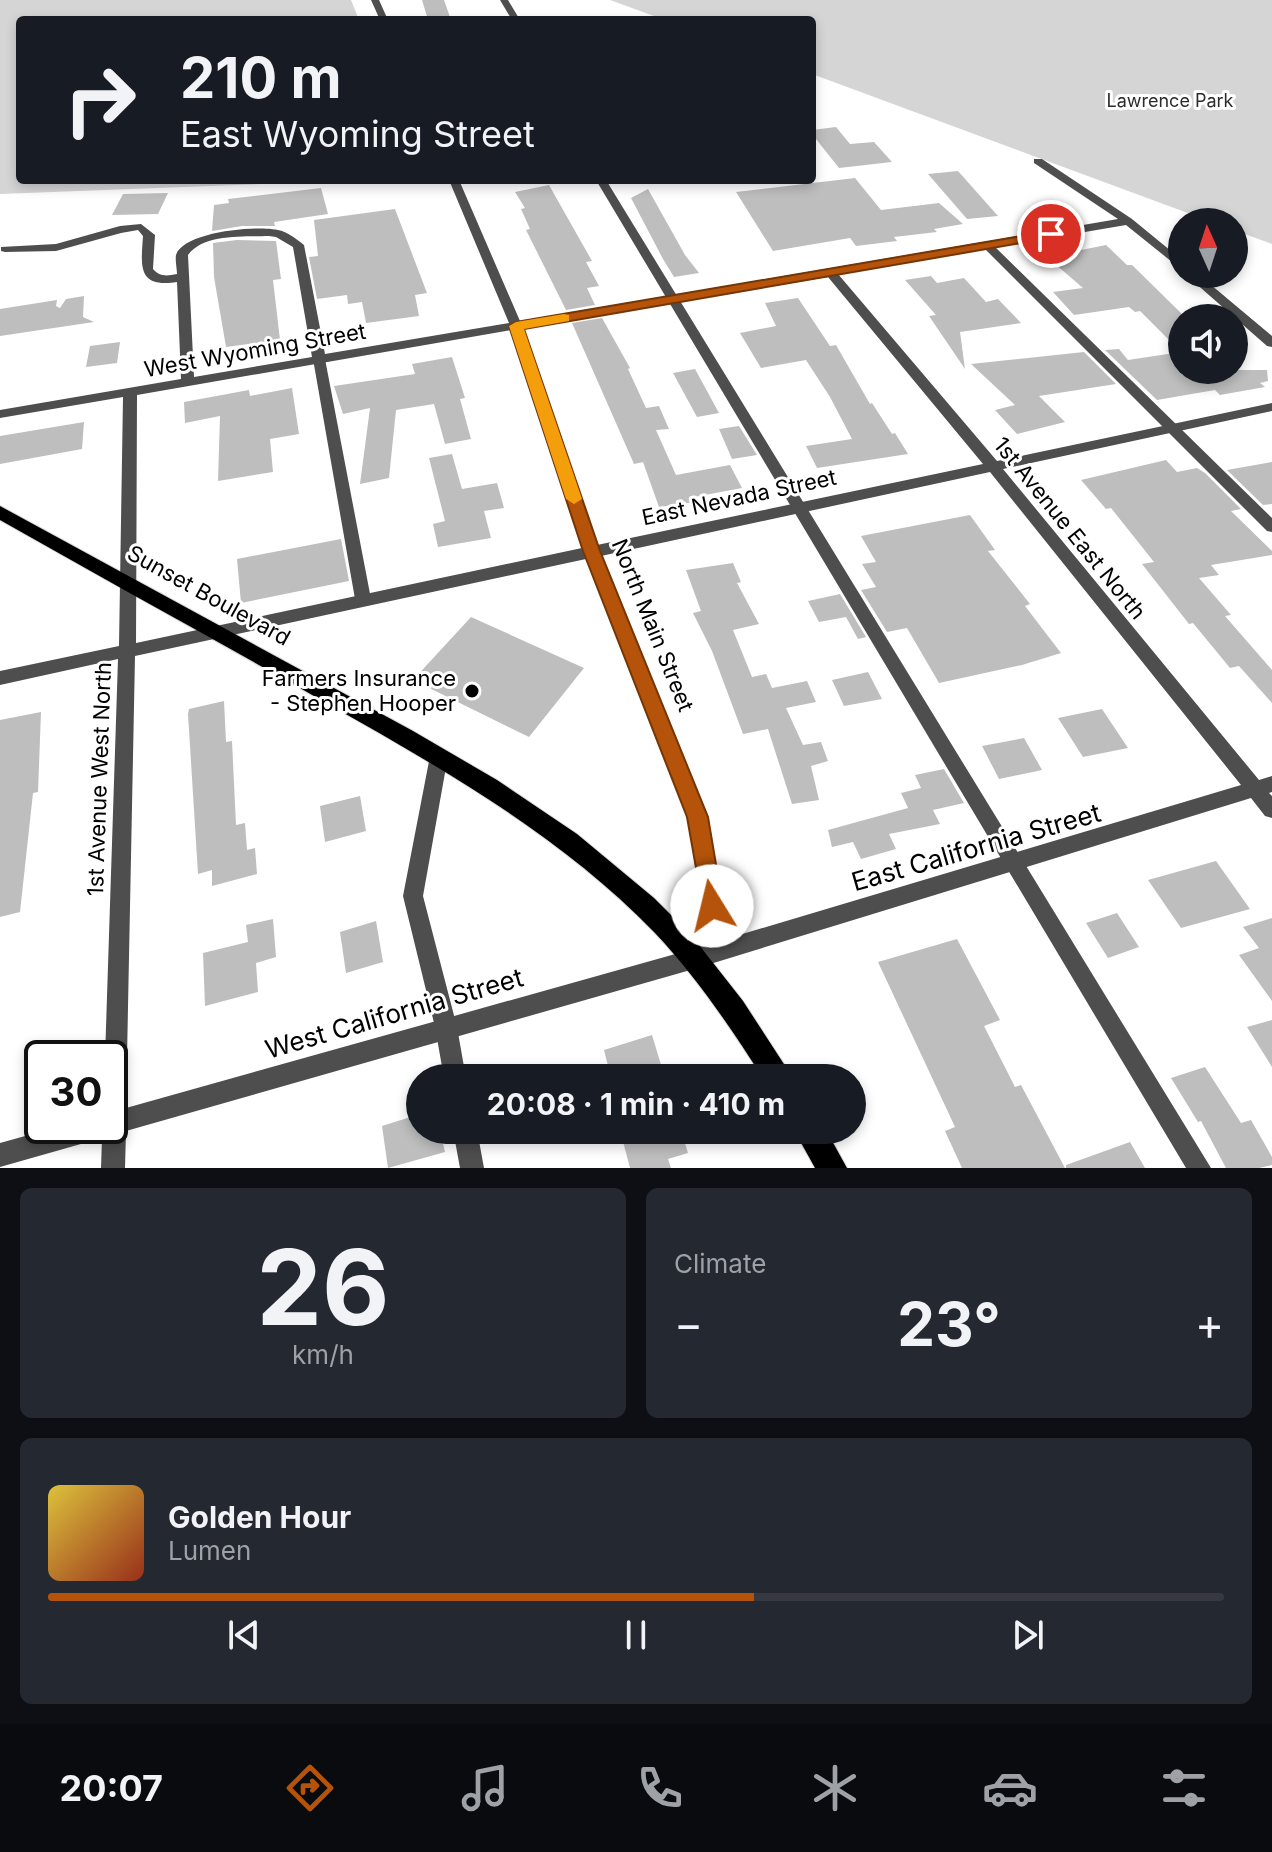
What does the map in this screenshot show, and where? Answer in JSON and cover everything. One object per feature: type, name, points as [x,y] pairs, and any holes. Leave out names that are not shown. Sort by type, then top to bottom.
[{"type":"main road","name":"Sunset Boulevard","points":[[0,512],[216,630],[439,756],[531,812],[583,851],[647,908],[694,959]]},
{"type":"main road","points":[[694,959],[769,1064]]},
{"type":"main road","points":[[817,1144],[832,1168]]},
{"type":"street","points":[[1038,161],[1128,221],[1168,254]]},
{"type":"street","name":"North Main Street","points":[[456,184],[516,326],[591,551],[697,817],[712,906],[694,959]]},
{"type":"street","points":[[603,184],[1199,1168]]},
{"type":"street","name":"West Wyoming Street","points":[[0,414],[1128,221]]},
{"type":"street","points":[[1,234],[2,254],[78,242],[118,228],[141,227],[149,235],[149,274],[160,279],[183,277]]},
{"type":"street","points":[[188,382],[184,249],[194,242],[269,233],[285,237],[301,251],[363,599]]},
{"type":"street","points":[[988,246],[1272,527]]},
{"type":"street","name":"1st Avenue East North","points":[[832,274],[1263,786],[1272,810]]},
{"type":"street","points":[[1207,288],[1272,343]]},
{"type":"street","name":"1st Avenue West North","points":[[111,1040],[129,583],[130,392]]},
{"type":"street","name":"East Nevada Street","points":[[0,678],[1272,407]]},
{"type":"street","points":[[439,756],[413,896],[453,1064]]},
{"type":"street","name":"East California Street","points":[[694,959],[1263,786]]},
{"type":"street","name":"West California Street","points":[[128,1118],[694,959]]},
{"type":"street","name":"West California Street","points":[[0,1155],[38,1144]]},
{"type":"street","name":"1st Avenue West North","points":[[110,1144],[113,1168]]},
{"type":"street","points":[[468,1144],[472,1168]]},
{"type":"green space","points":[[0,0],[351,0],[357,16],[16,16],[16,184],[261,184],[0,194]]},
{"type":"green space","name":"Lawrence Park","points":[[610,0],[1272,0],[1272,244],[1248,235],[1248,208],[1174,208],[816,75],[816,16],[654,16]]},
{"type":"building","points":[[422,0],[444,0],[450,16],[427,16]]},
{"type":"building","points":[[836,127],[850,144],[874,142],[892,162],[839,168],[816,139],[816,130]]},
{"type":"building","points":[[958,171],[998,216],[967,219],[928,174]]},
{"type":"building","points":[[855,178],[881,210],[939,203],[963,224],[934,229],[937,232],[894,237],[897,241],[856,246],[850,238],[773,251],[736,192]]},
{"type":"building","points":[[549,185],[592,261],[586,262],[599,286],[587,288],[595,305],[566,310],[526,230],[530,229],[521,209],[525,208],[515,192]]},
{"type":"building","points":[[321,188],[328,214],[274,222],[275,226],[242,226],[212,231],[214,205],[229,203],[228,199]]},
{"type":"building","points":[[648,189],[685,255],[699,273],[674,277],[663,259],[631,198]]},
{"type":"building","points":[[168,193],[158,214],[112,215],[123,194]]},
{"type":"building","points":[[395,209],[427,293],[415,295],[419,316],[366,323],[362,302],[348,304],[347,295],[317,299],[309,257],[318,256],[314,220]]},
{"type":"building","points":[[276,241],[281,279],[273,280],[280,340],[226,347],[214,277],[213,243]]},
{"type":"building","points":[[1106,245],[1127,265],[1132,265],[1172,304],[1168,304],[1168,339],[1140,311],[1135,312],[1129,307],[1074,315],[1053,292],[1083,288],[1047,257]]},
{"type":"building","points":[[931,276],[937,283],[964,278],[986,302],[998,299],[1021,323],[960,332],[965,369],[929,316],[936,315],[905,280]]},
{"type":"building","points":[[84,296],[83,317],[94,322],[0,336],[0,309],[57,300],[56,306],[60,308],[66,299]]},
{"type":"building","points":[[798,298],[830,346],[836,345],[870,404],[908,454],[817,468],[806,446],[852,439],[830,397],[806,360],[761,368],[740,333],[776,326],[765,303]]},
{"type":"building","points":[[602,318],[630,368],[646,408],[659,406],[669,429],[656,430],[676,475],[730,465],[742,488],[694,497],[695,502],[659,507],[643,462],[634,464],[572,323]]},
{"type":"building","points":[[120,342],[117,363],[86,367],[90,346]]},
{"type":"building","points":[[1119,349],[1128,360],[1168,354],[1168,384],[1248,384],[1248,370],[1267,370],[1268,381],[1260,383],[1265,387],[1220,395],[1215,390],[1157,400],[1105,350]]},
{"type":"building","points":[[1084,352],[1116,384],[1039,396],[1065,422],[1017,434],[995,410],[1015,405],[971,364]]},
{"type":"building","points":[[452,357],[465,398],[460,399],[471,439],[445,444],[434,404],[396,410],[389,478],[360,484],[370,408],[343,414],[334,386],[415,374],[412,364]]},
{"type":"building","points":[[695,369],[719,413],[697,417],[673,373]]},
{"type":"building","points":[[292,388],[299,434],[270,439],[273,472],[218,481],[220,416],[185,423],[184,402],[249,390],[250,396]]},
{"type":"building","points":[[84,422],[82,449],[0,464],[0,436]]},
{"type":"building","points":[[739,426],[757,455],[732,459],[719,429]]},
{"type":"building","points":[[452,454],[462,489],[497,483],[504,508],[484,511],[491,538],[438,547],[433,524],[445,521],[429,458]]},
{"type":"building","points":[[1166,460],[1177,472],[1197,468],[1205,473],[1241,509],[1231,511],[1272,551],[1272,555],[1211,565],[1219,575],[1199,578],[1231,615],[1225,616],[1272,670],[1272,703],[1239,666],[1230,668],[1193,623],[1189,624],[1142,564],[1154,562],[1111,508],[1106,509],[1081,480]]},
{"type":"building","points":[[1272,462],[1272,504],[1263,505],[1227,470]]},
{"type":"building","points":[[970,515],[995,550],[988,551],[1030,604],[1025,606],[1061,653],[939,683],[907,628],[887,632],[861,590],[876,587],[862,564],[876,562],[861,536]]},
{"type":"building","points":[[341,539],[349,581],[241,603],[237,559]]},
{"type":"building","points":[[733,563],[741,582],[737,583],[759,624],[733,630],[752,677],[766,674],[772,688],[807,681],[816,702],[786,708],[803,745],[821,742],[828,761],[811,766],[819,800],[792,804],[768,729],[743,734],[712,651],[693,613],[701,611],[686,570]]},
{"type":"building","points":[[840,594],[866,637],[858,639],[846,617],[819,622],[808,601]]},
{"type":"building","points":[[471,617],[584,668],[529,737],[413,680]]},
{"type":"building","points":[[868,672],[882,699],[844,706],[832,680]]},
{"type":"building","points":[[224,701],[226,742],[232,741],[236,825],[245,823],[247,850],[255,848],[257,874],[212,886],[212,870],[198,874],[188,714],[189,709]]},
{"type":"building","points":[[1102,709],[1128,748],[1083,757],[1058,718]]},
{"type":"building","points":[[41,712],[38,792],[33,793],[20,912],[0,917],[0,720]]},
{"type":"building","points":[[1024,738],[1042,770],[999,779],[982,746]]},
{"type":"building","points":[[944,769],[964,803],[933,810],[940,824],[889,834],[896,849],[861,859],[853,842],[832,847],[828,830],[908,808],[901,793],[921,788],[915,775]]},
{"type":"building","points":[[360,796],[366,831],[325,842],[320,806]]},
{"type":"building","points":[[1216,861],[1250,909],[1181,928],[1148,880]]},
{"type":"building","points":[[1117,913],[1139,947],[1108,958],[1086,923]]},
{"type":"building","points":[[1272,918],[1272,1001],[1239,955],[1259,948],[1243,927]]},
{"type":"building","points":[[273,919],[276,957],[256,963],[258,992],[205,1006],[203,953],[248,942],[246,925]]},
{"type":"building","points":[[376,921],[383,962],[346,973],[340,932]]},
{"type":"building","points":[[957,939],[1000,1020],[984,1026],[1015,1087],[1021,1085],[1065,1168],[962,1168],[945,1131],[955,1127],[878,962]]},
{"type":"building","points":[[1272,1020],[1272,1067],[1247,1027]]},
{"type":"building","points":[[652,1035],[661,1064],[608,1064],[604,1050]]},
{"type":"building","points":[[1205,1067],[1241,1123],[1251,1120],[1272,1157],[1272,1165],[1226,1168],[1201,1121],[1198,1122],[1171,1078]]},
{"type":"building","points":[[406,1118],[406,1144],[443,1144],[445,1152],[388,1168],[382,1126]]},
{"type":"building","points":[[1130,1142],[1145,1168],[1066,1168],[1066,1165]]},
{"type":"building","points":[[624,1144],[685,1144],[688,1153],[668,1159],[671,1168],[630,1168]]},
{"type":"slow traffic","points":[[564,318],[516,326],[574,499]]},
{"type":"place","name":"Farmers Insurance - Stephen Hooper","points":[[472,691]]},
{"type":"route","points":[[712,906],[697,817],[591,551],[516,326],[1051,234]]}]
